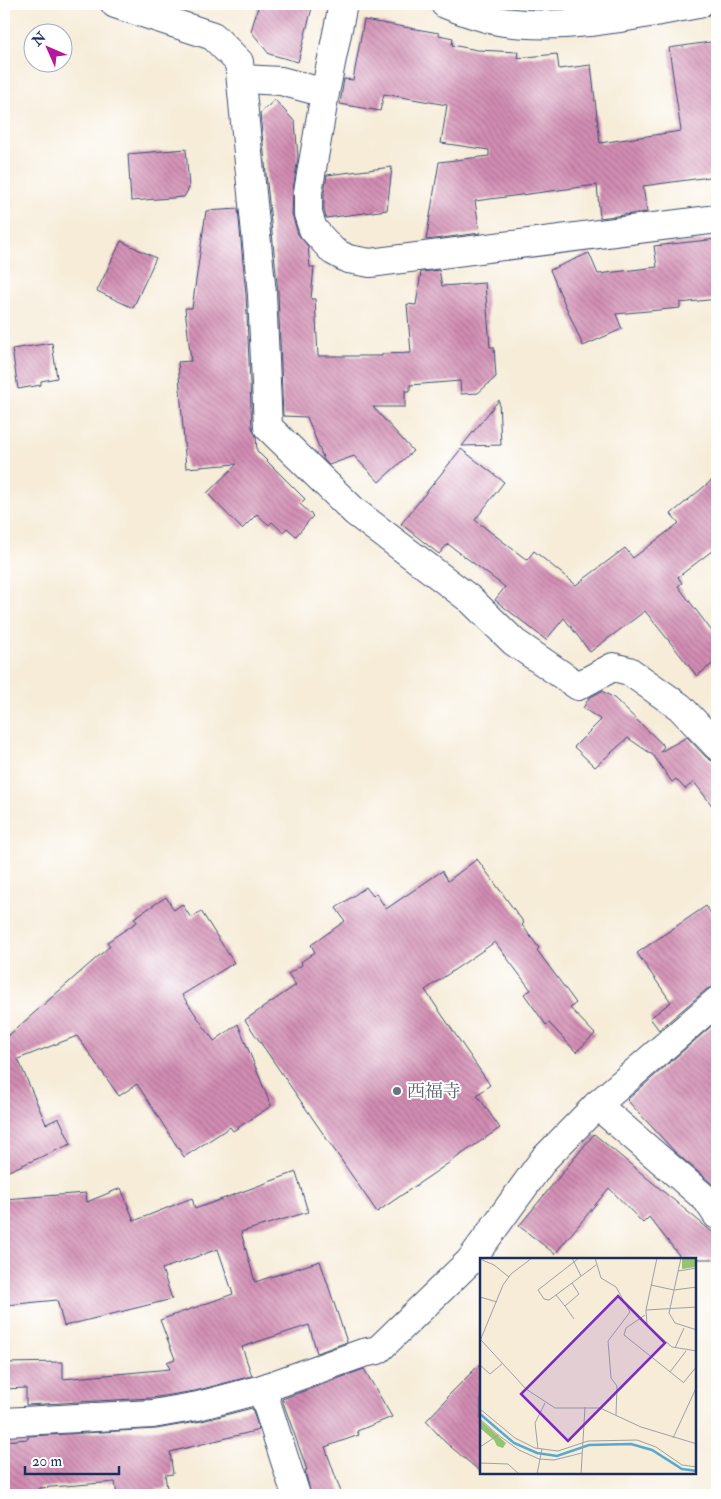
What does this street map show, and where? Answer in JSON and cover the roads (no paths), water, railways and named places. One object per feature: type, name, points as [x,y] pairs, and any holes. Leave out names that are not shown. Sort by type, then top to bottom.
[{"type":"street","points":[[115,4],[213,36],[240,62],[262,294],[268,427],[355,512],[471,600],[514,642],[578,686],[612,667],[629,671],[680,707],[717,746]]},
{"type":"street","points":[[343,4],[308,192],[308,214],[313,229],[333,251],[348,259],[370,263],[717,219]]},
{"type":"street","points":[[445,4],[502,22],[556,25],[587,23],[699,4]]},
{"type":"street","points":[[241,80],[281,81],[325,93]]},
{"type":"street","points":[[4,1422],[153,1414],[198,1406],[262,1389],[363,1353],[378,1350],[470,1260],[544,1160],[596,1105],[717,1001]]},
{"type":"street","points":[[596,1105],[707,1200],[717,1214]]},
{"type":"street","points":[[262,1389],[296,1495]]},
{"type":"place","name":"西福寺","points":[[397,1091]]}]
